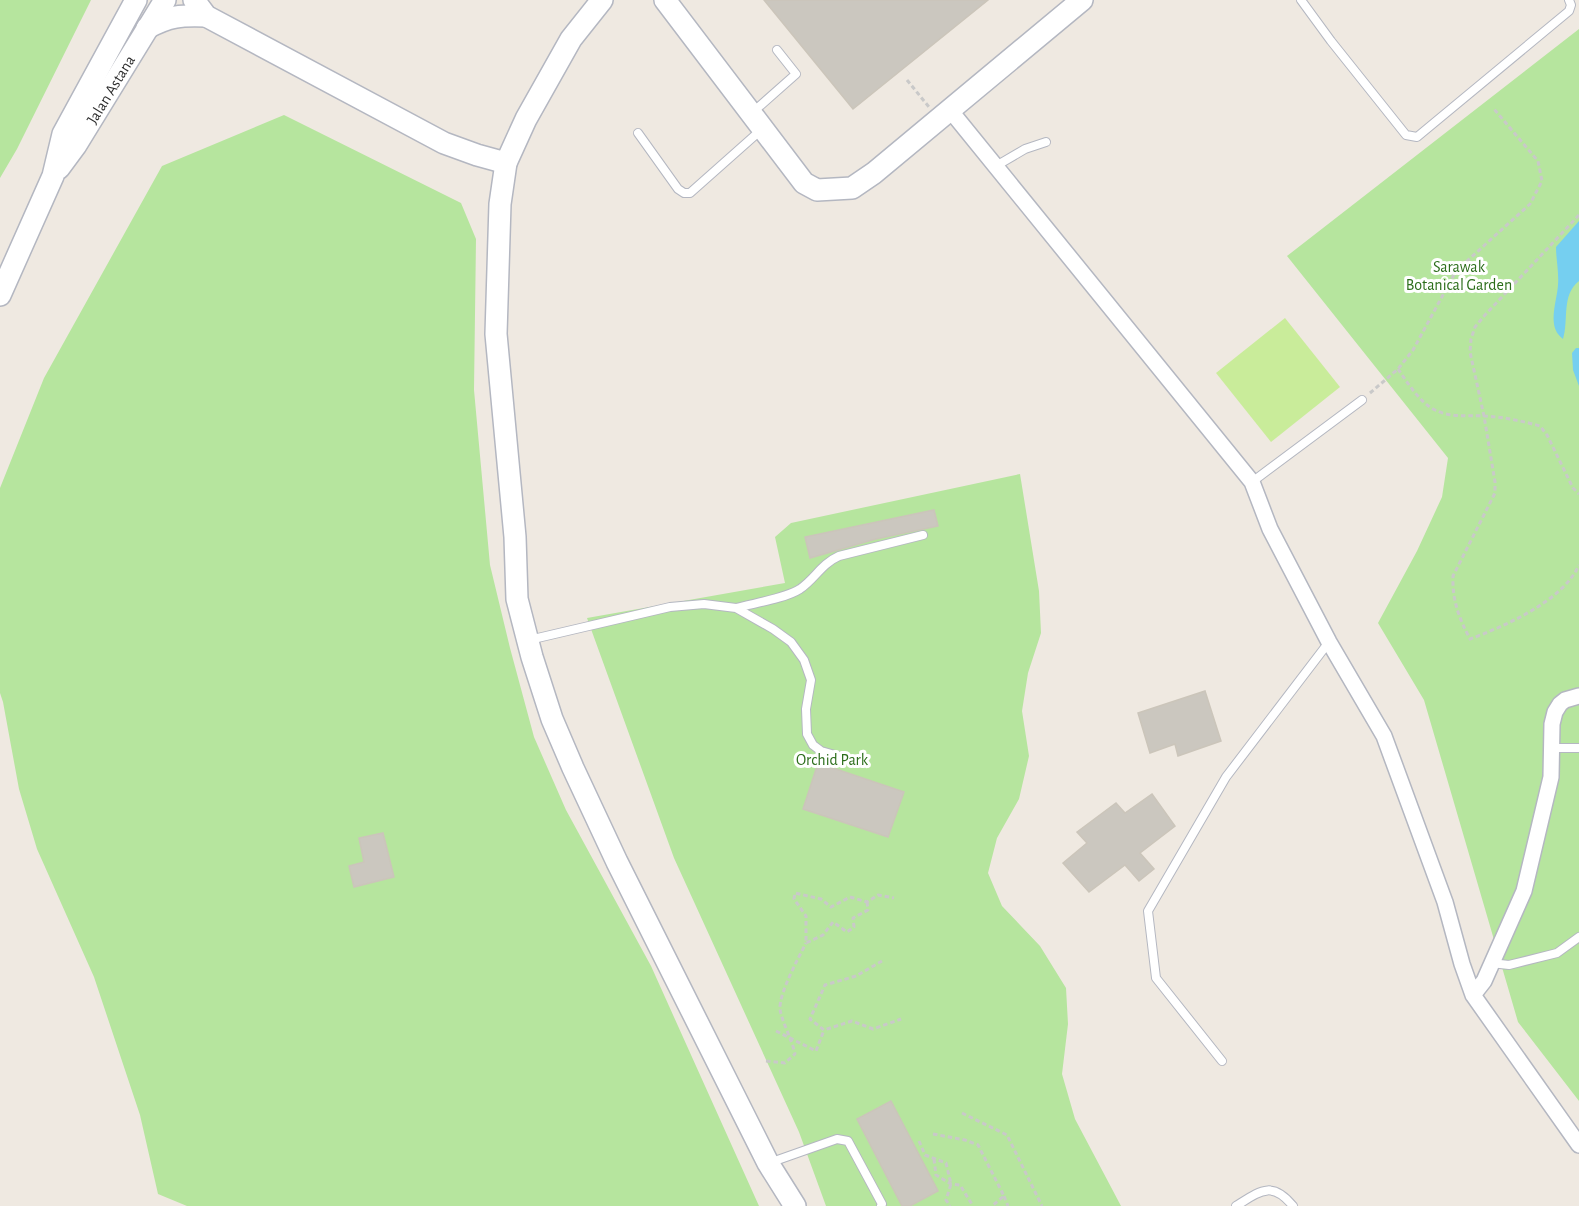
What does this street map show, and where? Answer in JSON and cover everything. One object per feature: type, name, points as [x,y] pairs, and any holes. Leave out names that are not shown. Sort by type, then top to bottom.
[{"type":"street","name":"Jalan Astana","points":[[0,295],[53,176],[63,134],[136,0]]},
{"type":"street","name":"Jalan Astana","points":[[53,176],[76,145],[165,0]]},
{"type":"street","points":[[602,0],[571,39],[547,78],[506,163],[500,204],[495,334],[515,537],[517,599],[552,720],[616,862],[768,1163],[795,1206]]},
{"type":"street","points":[[665,0],[804,183],[818,190],[852,188],[874,173],[1082,0]]},
{"type":"street","points":[[147,28],[164,19],[200,8],[444,143],[506,163]]},
{"type":"street","points":[[944,114],[996,166],[1252,482],[1270,529],[1329,642],[1384,736],[1445,902],[1473,995],[1579,1145]]},
{"type":"street","points":[[1473,995],[1484,981],[1524,891],[1551,777],[1552,724],[1555,712],[1565,700],[1579,696]]},
{"type":"lane","points":[[1301,0],[1406,135],[1417,137],[1569,11],[1571,5],[1569,0]]},
{"type":"lane","points":[[638,133],[678,189],[684,193],[690,193],[757,121],[796,74],[777,50]]},
{"type":"lane","points":[[996,166],[1024,148],[1046,142]]},
{"type":"lane","points":[[1252,482],[1362,400]]},
{"type":"lane","points":[[528,640],[670,607],[704,604],[736,608],[792,593],[801,588],[828,561],[839,556],[923,535]]},
{"type":"lane","points":[[736,608],[791,642],[804,660],[811,680],[806,709],[807,734],[813,745],[821,752],[842,757]]},
{"type":"lane","points":[[1222,1061],[1156,978],[1148,911],[1226,777],[1329,642]]},
{"type":"lane","points":[[1553,748],[1579,748]]},
{"type":"lane","points":[[1491,963],[1509,965],[1557,953],[1579,937]]},
{"type":"lane","points":[[768,1163],[837,1139],[843,1139],[848,1141],[881,1206]]},
{"type":"lane","points":[[1236,1206],[1256,1193],[1268,1189],[1280,1192],[1293,1206]]},
{"type":"path","points":[[907,80],[944,114]]},
{"type":"path","points":[[1362,400],[1398,369],[1413,350],[1456,271],[1530,204],[1542,181],[1538,161],[1534,154],[1494,109]]},
{"type":"path","points":[[1579,215],[1475,327],[1471,339],[1470,352],[1484,416],[1495,493],[1453,576],[1452,590],[1455,605],[1470,639],[1508,623],[1552,596],[1568,583],[1579,565]]},
{"type":"path","points":[[1398,369],[1422,400],[1434,410],[1448,415],[1484,416],[1540,426],[1547,435],[1573,489],[1579,494]]},
{"type":"path","points":[[766,1061],[785,1063],[795,1054],[780,1008],[790,972],[806,943],[806,916],[794,899],[795,893],[820,898],[831,907],[850,897],[867,902],[878,895],[894,898]]},
{"type":"path","points":[[806,943],[823,935],[833,922],[847,932],[854,927],[853,918],[868,910],[867,902]]},
{"type":"path","points":[[824,1030],[810,1019],[825,985],[856,976],[882,961]]},
{"type":"path","points":[[824,1030],[852,1021],[873,1029],[901,1019]]},
{"type":"path","points":[[776,1031],[816,1051],[824,1030]]},
{"type":"path","points":[[962,1113],[1007,1135],[1042,1206]]},
{"type":"path","points":[[933,1134],[978,1145],[1008,1206]]},
{"type":"path","points":[[919,1141],[925,1155],[946,1163],[951,1184],[946,1200],[951,1206]]},
{"type":"path","points":[[934,1159],[936,1176],[951,1184],[960,1185],[973,1206]]},
{"type":"path","points":[[992,1206],[1004,1196]]},
{"type":"green space","points":[[0,0],[91,0],[17,149],[0,178]]},
{"type":"green space","name":"Sarawak Botanical Garden","points":[[1579,29],[1579,1101],[1518,1022],[1424,700],[1378,623],[1417,551],[1442,497],[1448,458],[1287,256]]},
{"type":"green space","points":[[284,115],[461,203],[476,239],[474,390],[490,565],[534,737],[566,810],[651,966],[759,1206],[187,1206],[158,1194],[140,1115],[94,977],[37,849],[19,789],[0,693],[0,488],[44,378],[162,166]]},
{"type":"green space","points":[[1285,318],[1340,387],[1271,442],[1216,373]]},
{"type":"green space","name":"Orchid Park","points":[[1020,474],[1039,591],[1041,633],[1028,673],[1022,711],[1029,756],[1019,799],[997,838],[988,873],[1002,906],[1040,946],[1066,988],[1068,1024],[1062,1074],[1075,1119],[1121,1206],[826,1206],[799,1132],[674,858],[587,618],[785,583],[775,537],[791,523]]},
{"type":"water","points":[[1579,221],[1579,281],[1573,287],[1568,300],[1563,339],[1555,328],[1554,321],[1558,280],[1556,247]]},
{"type":"water","points":[[1579,348],[1579,386],[1573,370],[1572,353]]},
{"type":"building","points":[[764,0],[988,0],[853,109]]},
{"type":"building","points":[[934,510],[938,526],[876,539],[810,558],[805,537]]},
{"type":"building","points":[[1205,691],[1221,741],[1178,756],[1175,744],[1150,753],[1138,713]]},
{"type":"building","points":[[818,763],[904,792],[888,837],[803,809]]},
{"type":"building","points":[[1152,794],[1175,826],[1140,853],[1154,869],[1139,881],[1125,865],[1089,892],[1063,863],[1087,843],[1077,832],[1116,803],[1125,813]]},
{"type":"building","points":[[383,833],[394,877],[354,887],[349,866],[364,862],[359,838]]},
{"type":"building","points":[[891,1101],[938,1191],[910,1206],[902,1206],[857,1119]]}]
